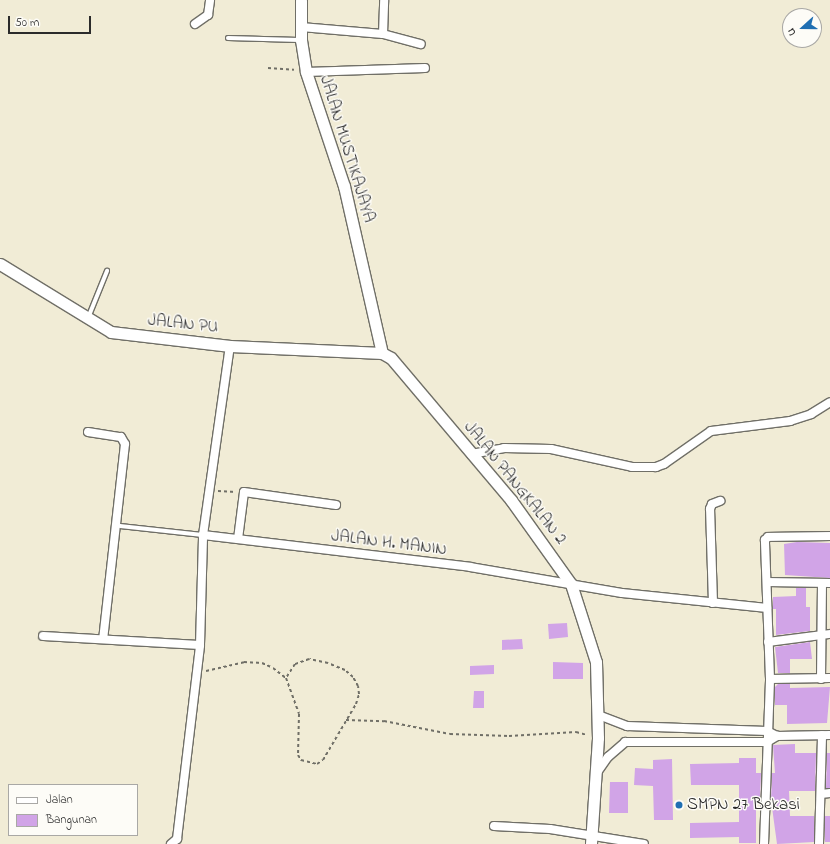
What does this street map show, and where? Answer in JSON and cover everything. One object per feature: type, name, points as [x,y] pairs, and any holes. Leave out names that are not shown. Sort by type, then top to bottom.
[{"type":"street","points":[[195,24],[208,15],[210,0]]},
{"type":"street","name":"JALAN MUSTIKAJAYA","points":[[301,0],[301,40],[306,72],[344,186],[382,353]]},
{"type":"street","points":[[383,34],[384,0]]},
{"type":"street","points":[[301,27],[383,34],[421,44]]},
{"type":"street","points":[[306,72],[425,68]]},
{"type":"street","name":"JALAN PU","points":[[0,264],[117,334],[230,346],[382,353]]},
{"type":"street","points":[[171,844],[176,839],[194,676],[200,645],[203,535],[230,346]]},
{"type":"street","name":"JALAN PANGKALAN 2","points":[[382,353],[394,361],[516,506],[571,584],[596,662],[598,738],[594,775],[592,840]]},
{"type":"street","points":[[471,454],[504,448],[551,449],[605,463],[632,467],[656,467],[664,464],[711,431],[790,421],[811,414],[830,402]]},
{"type":"street","points":[[88,432],[121,437],[125,444],[103,639]]},
{"type":"street","points":[[238,539],[244,492],[336,505]]},
{"type":"street","points":[[713,603],[710,509],[712,504],[720,500]]},
{"type":"street","name":"JALAN H. MANIN","points":[[203,535],[470,567],[571,584],[713,603],[767,608]]},
{"type":"street","points":[[764,844],[770,679],[767,608],[768,582],[765,540],[768,537],[830,536]]},
{"type":"street","points":[[768,582],[826,584],[821,634],[821,679]]},
{"type":"street","points":[[768,642],[830,634]]},
{"type":"street","points":[[43,636],[200,645]]},
{"type":"street","points":[[770,679],[830,678]]},
{"type":"street","points":[[598,715],[627,726],[767,731],[777,736],[826,735],[821,794],[819,844]]},
{"type":"street","points":[[627,726],[628,742]]},
{"type":"street","points":[[594,775],[608,757],[628,742],[767,742],[777,736]]},
{"type":"street","points":[[821,794],[830,793]]},
{"type":"street","points":[[494,826],[550,829],[592,840],[644,844]]},
{"type":"lane","points":[[228,38],[301,40]]},
{"type":"lane","points":[[88,318],[107,271]]},
{"type":"lane","points":[[120,526],[203,535]]},
{"type":"path","points":[[268,68],[281,67],[306,72]]},
{"type":"path","points":[[209,490],[244,492]]},
{"type":"path","points":[[194,676],[226,665],[244,662],[262,663],[273,668],[286,678],[299,714],[298,755],[301,760],[317,764],[323,760],[359,694],[353,676],[345,670],[328,662],[309,659],[295,664],[286,678]]},
{"type":"path","points":[[346,720],[384,721],[450,734],[509,736],[576,732],[598,738]]},
{"type":"building","points":[[797,542],[830,543],[830,578],[785,575],[784,544]]},
{"type":"building","points":[[796,588],[806,588],[806,607],[810,607],[810,631],[776,635],[776,609],[773,609],[773,597],[796,596]]},
{"type":"building","points":[[567,623],[568,637],[549,639],[548,624]]},
{"type":"building","points":[[522,639],[523,649],[502,650],[502,640]]},
{"type":"building","points":[[810,642],[812,659],[790,659],[790,673],[778,673],[775,647]]},
{"type":"building","points":[[553,662],[583,663],[583,679],[553,679]]},
{"type":"building","points":[[494,665],[494,674],[470,675],[470,666]]},
{"type":"building","points":[[778,684],[790,684],[790,688],[830,687],[827,723],[787,724],[787,705],[775,705],[775,687]]},
{"type":"building","points":[[474,691],[484,691],[484,708],[473,708]]},
{"type":"building","points":[[795,744],[795,753],[816,753],[815,791],[789,791],[790,816],[814,816],[814,842],[777,844],[771,800],[772,773],[775,773],[773,745]]},
{"type":"building","points":[[827,753],[830,753],[830,788],[826,788]]},
{"type":"building","points":[[739,758],[756,758],[756,773],[761,773],[760,800],[756,800],[756,843],[739,843],[739,837],[690,838],[690,823],[739,822],[739,785],[691,785],[690,764],[739,763]]},
{"type":"building","points":[[672,759],[673,820],[654,820],[653,786],[634,785],[635,768],[653,769],[653,760]]},
{"type":"building","points":[[610,782],[628,782],[628,813],[609,813]]},
{"type":"building","points":[[825,816],[830,816],[830,842],[825,842]]},
{"type":"place","name":"SMPN 27 Bekasi","points":[[679,805]]}]
